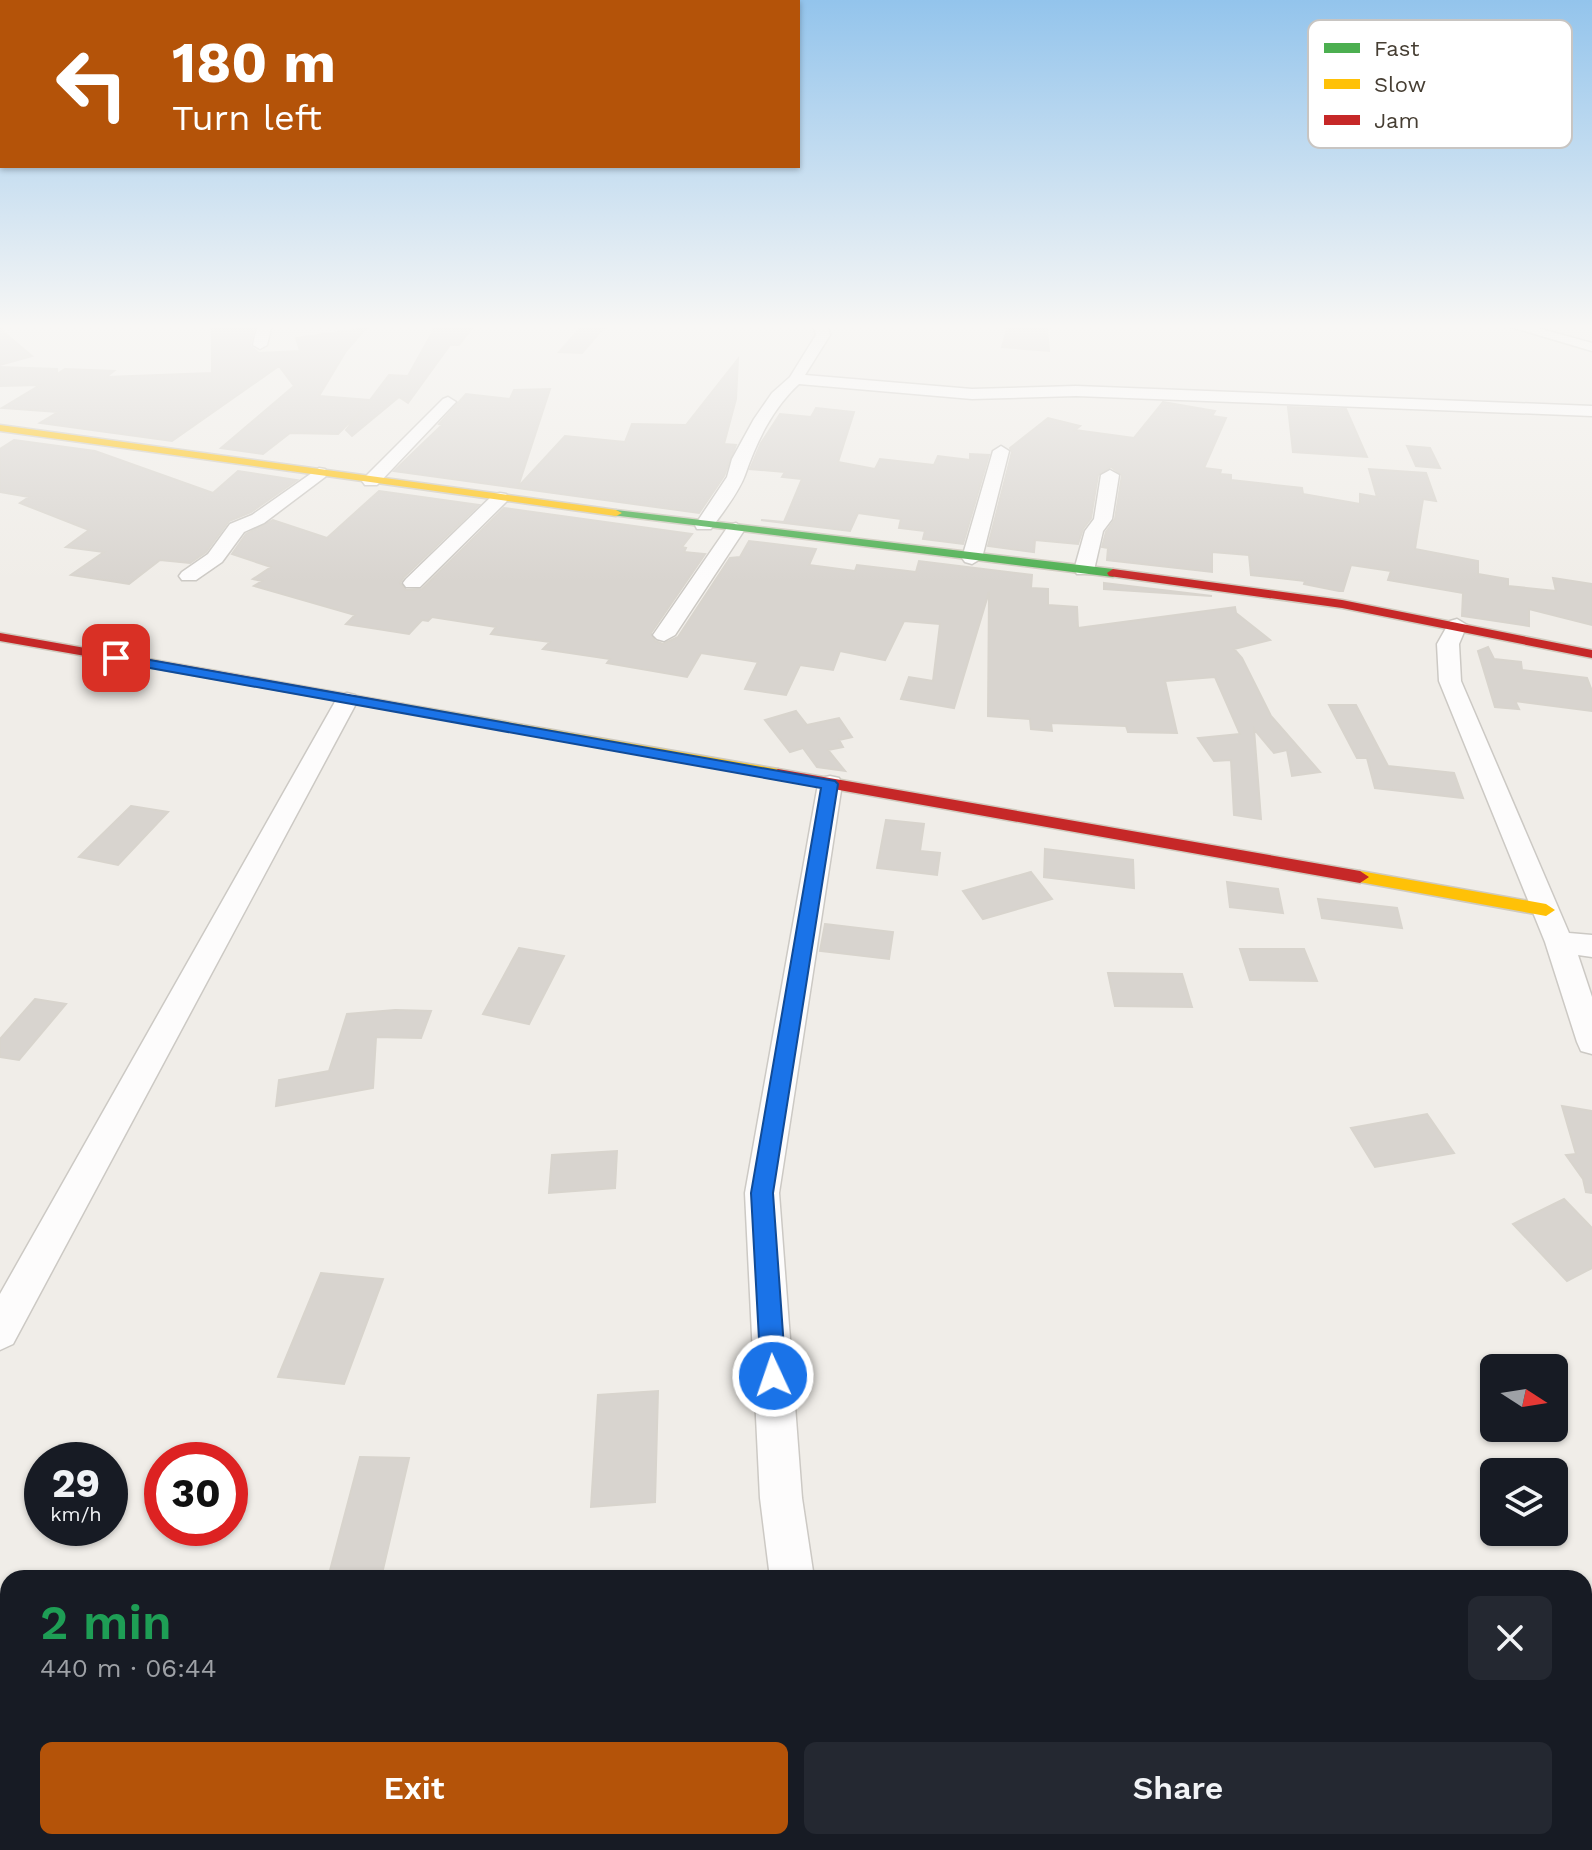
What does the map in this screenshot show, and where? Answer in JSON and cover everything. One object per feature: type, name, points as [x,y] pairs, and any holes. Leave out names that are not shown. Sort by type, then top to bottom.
[{"type":"street","points":[[371,481],[440,410]]},
{"type":"street","points":[[704,525],[736,477],[740,459],[768,410]]},
{"type":"street","points":[[1584,411],[1592,420]]},
{"type":"street","points":[[0,428],[704,525],[1221,585],[1457,625],[1592,654]]},
{"type":"street","points":[[972,558],[1001,451]]},
{"type":"street","points":[[189,576],[215,558],[237,528],[258,519],[319,473]]},
{"type":"street","points":[[1084,570],[1094,531],[1103,519],[1110,475]]},
{"type":"street","points":[[413,583],[500,498]]},
{"type":"street","points":[[664,635],[736,529]]},
{"type":"street","points":[[1457,625],[1448,644],[1450,681],[1559,942],[1592,1042]]},
{"type":"street","points":[[0,637],[1546,910]]},
{"type":"street","points":[[0,1331],[347,700]]},
{"type":"street","points":[[791,1570],[781,1498],[762,1193],[830,784]]},
{"type":"street","points":[[1559,942],[1592,946]]},
{"type":"building","points":[[35,410],[216,410],[172,441],[40,423],[58,412]]},
{"type":"building","points":[[265,410],[362,410],[338,434],[290,433],[263,454],[221,448]]},
{"type":"building","points":[[362,410],[383,410],[352,436],[346,430]]},
{"type":"building","points":[[451,410],[543,410],[518,487],[565,436],[625,442],[632,424],[686,425],[698,410],[733,410],[724,444],[736,445],[724,476],[699,513],[394,471],[442,425],[439,424]]},
{"type":"building","points":[[815,410],[854,412],[838,462],[875,469],[880,459],[934,465],[938,456],[970,460],[970,454],[989,455],[963,544],[923,539],[925,531],[899,528],[901,519],[858,513],[850,531],[761,520],[784,522],[802,479],[782,477],[785,472],[750,469],[761,443],[780,414],[811,417]]},
{"type":"building","points":[[1156,410],[1215,411],[1212,416],[1226,418],[1204,468],[1221,470],[1220,474],[1231,475],[1231,480],[1302,488],[1303,494],[1360,504],[1360,494],[1377,497],[1369,469],[1426,473],[1436,501],[1423,499],[1415,549],[1478,561],[1478,574],[1508,579],[1508,586],[1556,591],[1553,578],[1592,584],[1592,625],[1529,609],[1529,626],[1462,616],[1463,593],[1388,580],[1391,571],[1351,565],[1343,591],[1339,591],[1304,584],[1305,581],[1251,575],[1249,555],[1212,552],[1212,572],[1107,560],[1108,548],[1102,547],[1106,532],[1115,519],[1122,475],[1111,467],[1098,475],[1091,518],[1078,544],[1035,540],[1034,552],[988,546],[1012,452],[1010,448],[1048,418],[1080,426],[1075,430],[1134,438]]},
{"type":"building","points":[[1288,410],[1347,410],[1367,457],[1293,452]]},
{"type":"building","points":[[14,440],[95,451],[213,493],[238,471],[297,480],[251,512],[229,521],[206,552],[190,563],[160,560],[129,584],[71,575],[104,552],[66,547],[89,530],[20,503],[29,497],[0,492],[0,449]]},
{"type":"building","points":[[1407,446],[1430,448],[1440,468],[1416,466]]},
{"type":"building","points":[[379,491],[479,505],[404,577],[400,583],[406,590],[422,589],[504,508],[692,534],[682,547],[686,548],[684,552],[705,554],[651,633],[655,641],[663,644],[678,637],[730,558],[740,557],[749,541],[816,549],[809,565],[855,571],[857,565],[916,572],[919,561],[1032,575],[1031,588],[1048,589],[1048,605],[1077,607],[1078,628],[1235,607],[1236,613],[1270,640],[1234,649],[1242,658],[1271,716],[1320,772],[1292,776],[1287,750],[1274,753],[1254,729],[1261,819],[1234,815],[1231,760],[1214,761],[1198,738],[1240,734],[1215,677],[1165,681],[1177,733],[1128,732],[1126,726],[1051,723],[1052,731],[1031,729],[1030,719],[988,716],[989,592],[954,708],[901,699],[909,677],[933,681],[940,624],[904,621],[885,660],[840,651],[833,670],[800,665],[786,695],[745,689],[758,662],[701,653],[687,677],[607,663],[610,659],[543,649],[550,642],[491,634],[496,627],[432,617],[428,621],[422,620],[409,634],[346,624],[355,615],[254,586],[262,581],[253,579],[271,567],[232,554],[246,534],[273,520],[327,538]]},
{"type":"building","points":[[1104,583],[1212,596],[1104,589]]},
{"type":"building","points":[[1488,647],[1494,659],[1521,662],[1522,670],[1587,678],[1592,691],[1592,711],[1515,701],[1519,709],[1495,707],[1478,651]]},
{"type":"building","points":[[1329,705],[1356,705],[1388,766],[1454,773],[1463,798],[1375,788],[1367,758],[1357,758]]},
{"type":"building","points":[[796,711],[807,725],[839,718],[852,737],[839,740],[843,747],[828,750],[845,771],[817,767],[803,748],[790,752],[765,720]]},
{"type":"building","points":[[131,806],[168,812],[118,865],[79,857]]},
{"type":"building","points":[[886,820],[924,824],[920,851],[940,853],[937,875],[877,868]]},
{"type":"building","points":[[1045,849],[1133,860],[1134,888],[1044,877]]},
{"type":"building","points":[[1031,872],[1052,899],[983,919],[963,891]]},
{"type":"building","points":[[1227,882],[1278,889],[1283,913],[1230,907]]},
{"type":"building","points":[[1318,899],[1397,908],[1402,928],[1322,918]]},
{"type":"building","points":[[825,924],[893,932],[889,959],[820,951]]},
{"type":"building","points":[[519,948],[564,956],[529,1024],[483,1014]]},
{"type":"building","points":[[1240,949],[1304,949],[1317,981],[1250,980]]},
{"type":"building","points":[[1108,973],[1182,974],[1192,1007],[1115,1006]]},
{"type":"building","points":[[35,999],[66,1004],[19,1060],[0,1057],[0,1039]]},
{"type":"building","points":[[431,1011],[421,1038],[376,1037],[373,1088],[276,1106],[279,1080],[329,1071],[347,1014]]},
{"type":"building","points":[[1562,1106],[1592,1111],[1592,1193],[1586,1192],[1583,1179],[1566,1155],[1576,1154]]},
{"type":"building","points":[[1427,1114],[1454,1153],[1375,1167],[1351,1128]]},
{"type":"building","points":[[617,1151],[615,1188],[549,1193],[552,1155]]},
{"type":"building","points":[[1564,1199],[1592,1228],[1592,1268],[1567,1281],[1513,1224]]},
{"type":"building","points":[[321,1273],[383,1279],[344,1384],[278,1377]]},
{"type":"building","points":[[658,1391],[655,1502],[591,1507],[598,1395]]},
{"type":"building","points":[[360,1457],[409,1458],[383,1570],[330,1570]]},
{"type":"traffic: fast","points":[[616,513],[1113,573]]},
{"type":"traffic: slow","points":[[0,428],[616,513]]},
{"type":"traffic: slow","points":[[403,708],[778,774]]},
{"type":"traffic: slow","points":[[1360,877],[1546,910]]},
{"type":"traffic: jam","points":[[1113,573],[1342,604],[1592,654]]},
{"type":"traffic: jam","points":[[0,637],[403,708]]},
{"type":"traffic: jam","points":[[778,774],[1360,877]]},
{"type":"route","points":[[116,658],[830,784],[762,1193],[773,1376]]}]
